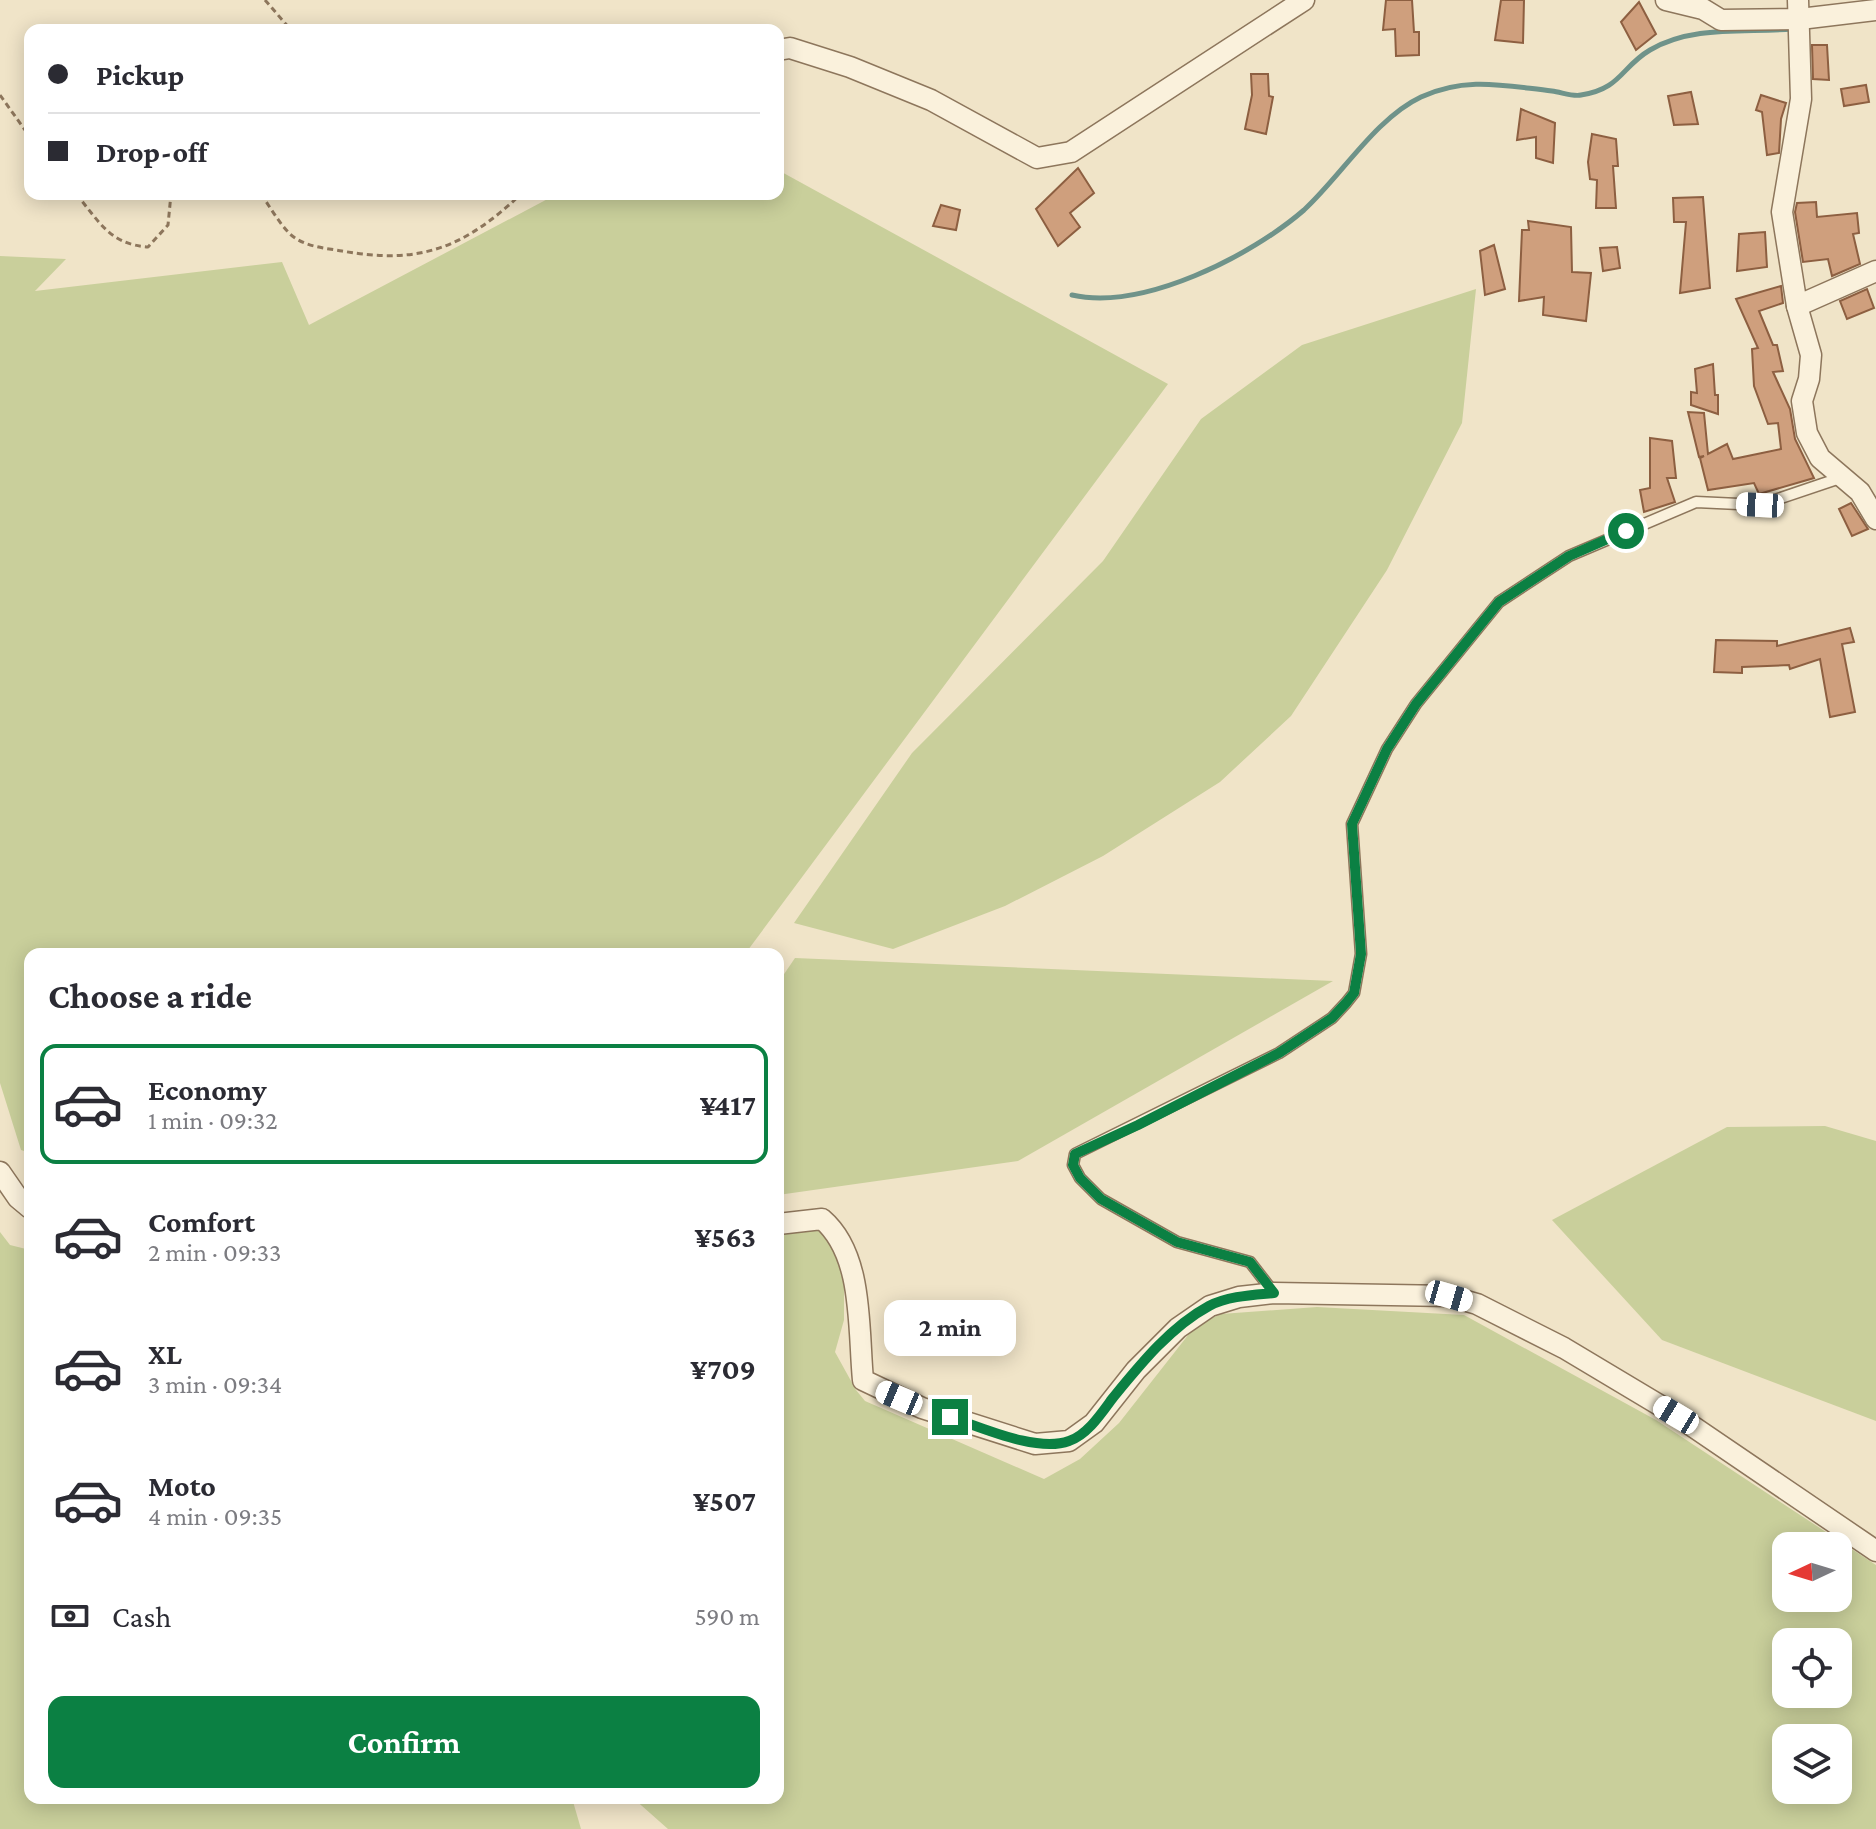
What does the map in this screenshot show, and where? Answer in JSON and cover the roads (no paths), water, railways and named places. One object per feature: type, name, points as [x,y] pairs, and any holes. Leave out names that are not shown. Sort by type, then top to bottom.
[{"type":"street","points":[[784,49],[790,48],[850,67],[931,100],[1037,158],[1071,152],[1304,0]]},
{"type":"street","points":[[1666,0],[1703,9],[1721,20],[1800,19],[1876,10]]},
{"type":"street","points":[[1800,19],[1801,99],[1782,212],[1797,306],[1811,355],[1809,379],[1802,401],[1807,433],[1820,458],[1860,492],[1876,519]]},
{"type":"street","points":[[1797,306],[1876,271]]},
{"type":"street","points":[[0,1172],[24,1203]]},
{"type":"street","points":[[784,1223],[822,1219],[834,1230],[852,1272],[863,1380],[922,1408],[1035,1444],[1069,1441],[1094,1423],[1136,1370],[1178,1328],[1210,1306],[1239,1297],[1274,1293],[1449,1296],[1477,1304],[1564,1348],[1676,1415],[1876,1551]]},
{"type":"lane","points":[[1274,1293],[1250,1262],[1177,1242],[1101,1199],[1080,1178],[1073,1165],[1075,1154],[1279,1053],[1332,1018],[1354,993],[1361,954],[1352,824],[1387,749],[1416,704],[1499,602],[1569,556],[1696,502],[1760,505],[1843,477]]},
{"type":"waterway","points":[[1072,295],[1100,298],[1163,287],[1195,276],[1255,245],[1304,210],[1374,133],[1405,106],[1421,97],[1454,86],[1486,84],[1581,95],[1605,88],[1640,57],[1667,42],[1701,33],[1792,29]]}]
